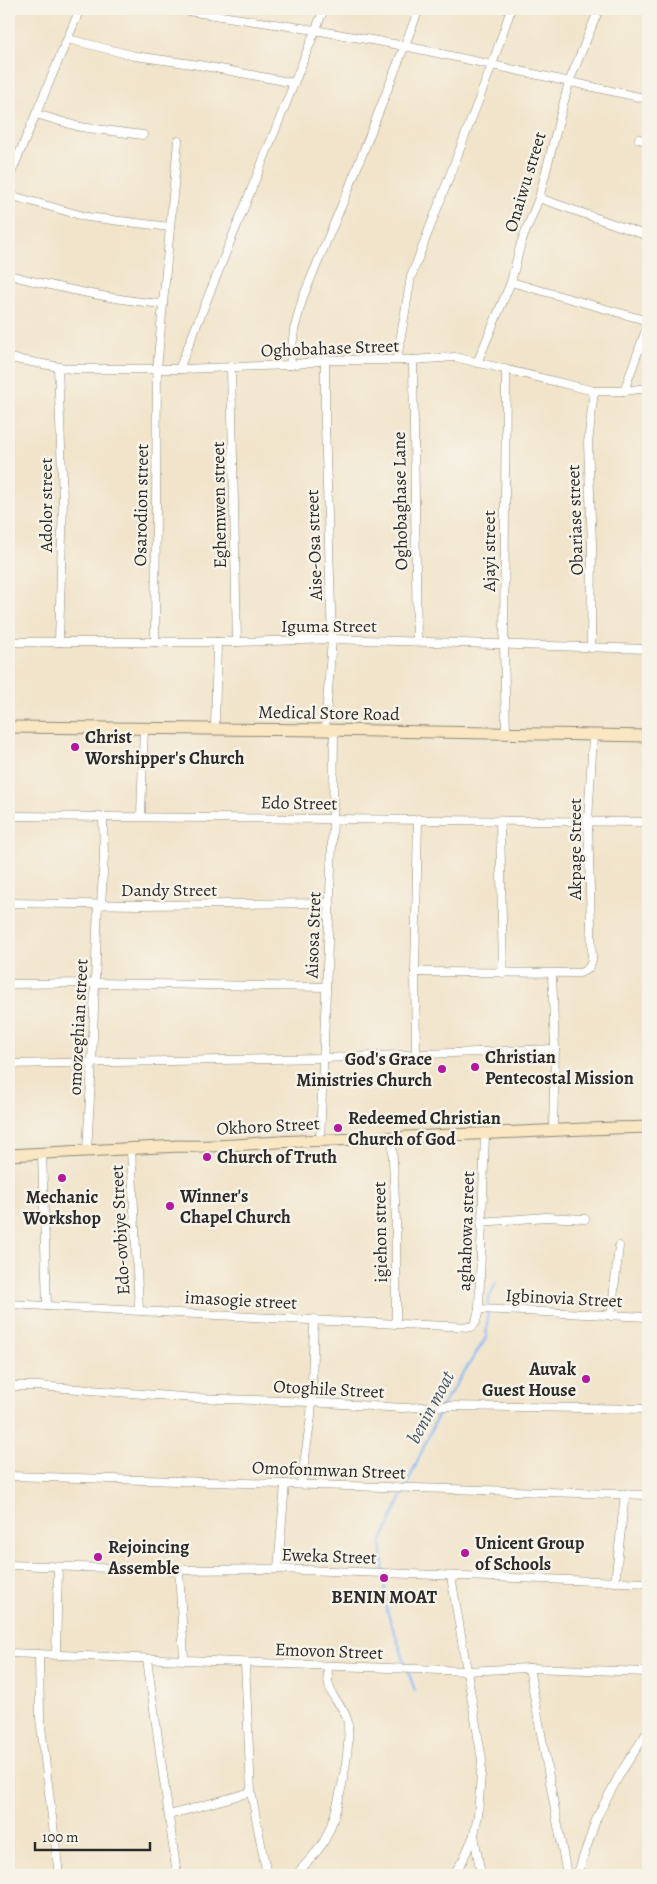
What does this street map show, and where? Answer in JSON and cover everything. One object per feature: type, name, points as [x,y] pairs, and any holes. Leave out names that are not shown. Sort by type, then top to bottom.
[{"type":"street","points":[[9,178],[80,9]]},
{"type":"street","points":[[174,9],[315,30],[405,46],[648,99]]},
{"type":"street","points":[[178,369],[324,9]]},
{"type":"street","points":[[290,364],[294,330],[304,297],[419,9]]},
{"type":"street","points":[[397,359],[411,277],[512,9]]},
{"type":"street","name":"Onaiwu street","points":[[478,362],[512,282],[522,243],[539,198],[568,82],[599,9]]},
{"type":"street","points":[[68,39],[135,56],[294,82]]},
{"type":"street","points":[[36,114],[80,127],[143,135]]},
{"type":"street","points":[[638,139],[648,141]]},
{"type":"street","name":"Osarodion street","points":[[155,642],[157,369],[178,141]]},
{"type":"street","points":[[9,194],[87,217],[170,227]]},
{"type":"street","points":[[539,198],[648,236]]},
{"type":"street","points":[[9,275],[137,302],[163,304]]},
{"type":"street","points":[[512,282],[648,322],[624,391]]},
{"type":"street","name":"Oghobahase Street","points":[[9,358],[71,369],[178,369],[290,364],[325,360],[455,358],[594,391],[624,391],[648,388]]},
{"type":"street","name":"Aise-Osa street","points":[[325,360],[325,424],[332,639],[329,730]]},
{"type":"street","name":"Oghobaghase Lane","points":[[413,360],[417,642]]},
{"type":"street","name":"Adolor street","points":[[58,367],[63,500],[59,642]]},
{"type":"street","name":"Eghemwen street","points":[[231,367],[237,642]]},
{"type":"street","name":"Ajayi street","points":[[506,370],[504,646],[506,733]]},
{"type":"street","name":"Obariase street","points":[[591,648],[592,544],[588,444],[594,391]]},
{"type":"street","name":"Iguma Street","points":[[9,642],[237,642],[332,639],[504,646],[648,649]]},
{"type":"street","points":[[215,728],[217,642]]},
{"type":"street","name":"Medical Store Road","points":[[9,727],[215,728],[648,736]]},
{"type":"street","points":[[141,816],[144,728]]},
{"type":"street","name":"Aisosa Stret","points":[[320,1141],[333,819],[329,730]]},
{"type":"street","name":"Akpage Street","points":[[552,974],[580,973],[588,969],[592,961],[588,821],[593,736]]},
{"type":"street","name":"Edo Street","points":[[9,816],[648,822]]},
{"type":"street","name":"omozeghian street","points":[[87,1150],[99,905],[104,857],[103,817]]},
{"type":"street","points":[[416,1054],[415,972],[418,819]]},
{"type":"street","points":[[500,820],[503,972]]},
{"type":"street","name":"Dandy Street","points":[[9,903],[99,905],[330,903]]},
{"type":"street","points":[[415,972],[552,974],[555,1049],[553,1130]]},
{"type":"street","points":[[9,984],[96,983],[326,987]]},
{"type":"street","points":[[9,1064],[323,1058],[555,1049]]},
{"type":"street","name":"Okhoro Street","points":[[9,1155],[87,1150],[179,1146],[204,1148],[320,1141],[648,1127]]},
{"type":"street","name":"aghahowa street","points":[[472,1326],[476,1322],[479,1309],[485,1134]]},
{"type":"street","name":"igiehon street","points":[[392,1139],[396,1223],[396,1324]]},
{"type":"street","name":"Edo-ovbiye Street","points":[[131,1149],[139,1310]]},
{"type":"street","points":[[42,1153],[47,1306]]},
{"type":"street","points":[[481,1222],[546,1216],[585,1219]]},
{"type":"street","points":[[611,1316],[619,1246]]},
{"type":"street","name":"imasogie street","points":[[9,1304],[396,1324],[472,1326]]},
{"type":"street","name":"Igbinovia Street","points":[[479,1309],[648,1317]]},
{"type":"street","points":[[301,1484],[311,1417],[314,1319]]},
{"type":"street","name":"Otoghile Street","points":[[9,1386],[38,1386],[195,1398],[311,1402],[402,1408],[442,1406],[648,1409]]},
{"type":"street","name":"Omofonmwan Street","points":[[9,1476],[648,1495]]},
{"type":"street","points":[[278,1569],[285,1484]]},
{"type":"street","points":[[616,1582],[625,1494]]},
{"type":"street","name":"Eweka Street","points":[[9,1566],[179,1570],[278,1569],[648,1582]]},
{"type":"street","points":[[56,1655],[58,1567]]},
{"type":"street","points":[[179,1570],[184,1659]]},
{"type":"street","points":[[451,1576],[482,1760],[478,1815],[474,1835],[463,1860],[453,1875]]},
{"type":"street","name":"Emovon Street","points":[[9,1653],[466,1671],[529,1668],[648,1672]]},
{"type":"street","points":[[39,1654],[40,1718],[59,1875]]},
{"type":"street","points":[[147,1659],[177,1875]]},
{"type":"street","points":[[245,1662],[250,1792],[267,1875]]},
{"type":"street","points":[[296,1875],[323,1843],[338,1804],[346,1760],[347,1719],[331,1691],[327,1676],[328,1666]]},
{"type":"street","points":[[529,1668],[567,1875]]},
{"type":"street","points":[[577,1875],[597,1817],[621,1772],[648,1731]]},
{"type":"street","points":[[169,1815],[250,1792]]},
{"type":"street","points":[[474,1835],[481,1875]]},
{"type":"waterway","name":"benin moat","points":[[415,1691],[387,1611],[381,1543],[442,1406],[486,1338],[489,1298],[496,1283]]},
{"type":"place","name":"Christ Worshipper's Church","points":[[75,747]]},
{"type":"place","name":"Christian Pentecostal Mission","points":[[475,1067]]},
{"type":"place","name":"God's Grace Ministries Church","points":[[442,1069]]},
{"type":"place","name":"Redeemed Christian Church of God","points":[[338,1128]]},
{"type":"place","name":"Church of Truth","points":[[207,1157]]},
{"type":"place","name":"Mechanic Workshop","points":[[62,1178]]},
{"type":"place","name":"Winner's Chapel Church","points":[[170,1206]]},
{"type":"place","name":"Auvak Guest House","points":[[586,1379]]},
{"type":"place","name":"Unicent Group of Schools","points":[[465,1553]]},
{"type":"place","name":"Rejoincing Assemble","points":[[98,1557]]},
{"type":"place","name":"BENIN MOAT","points":[[384,1578]]}]
